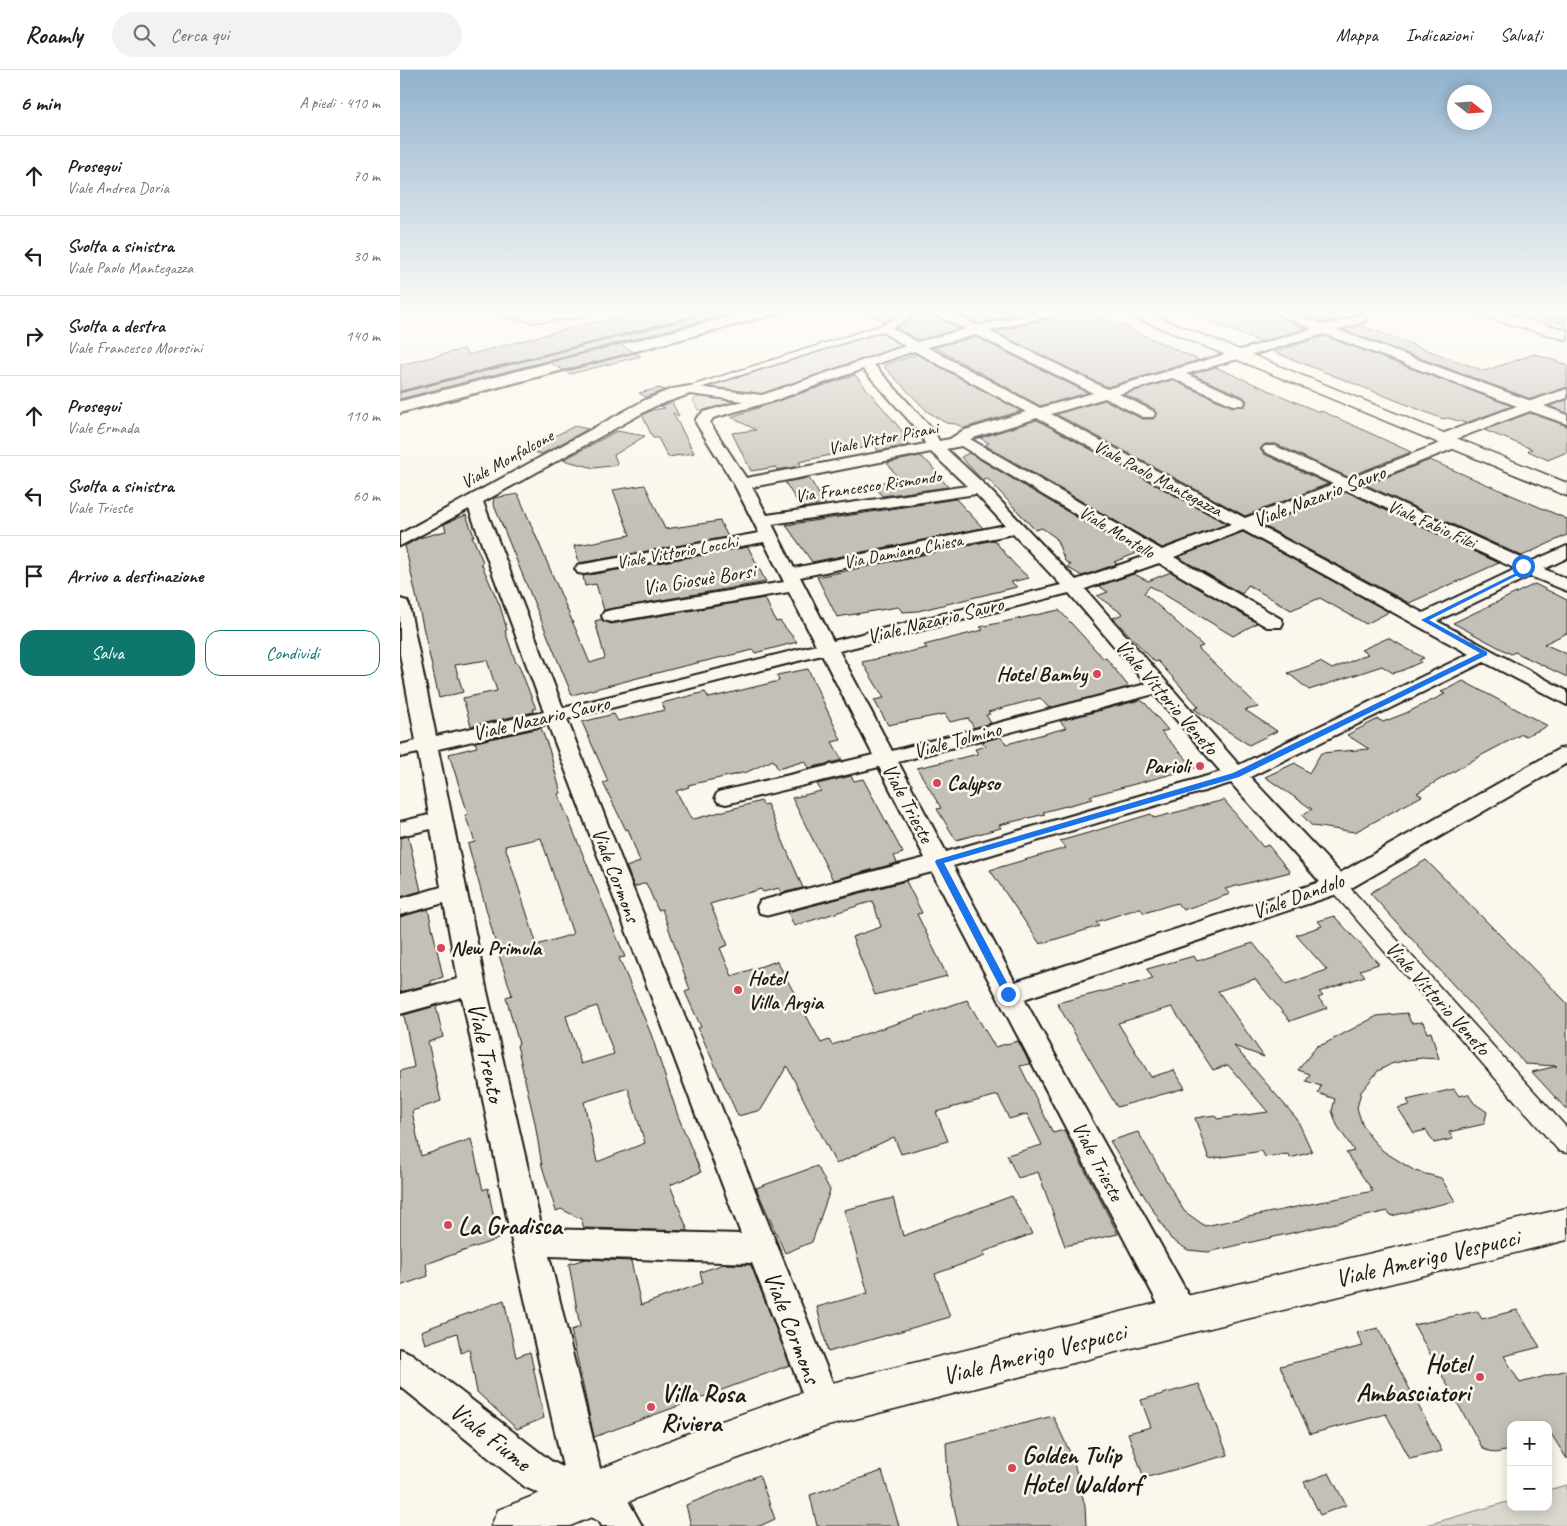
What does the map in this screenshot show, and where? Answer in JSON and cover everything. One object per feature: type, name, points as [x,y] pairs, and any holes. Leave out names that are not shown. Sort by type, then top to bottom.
[{"type":"street","name":"Viale Monfalcone","points":[[400,540],[650,404],[677,392],[716,380]]},
{"type":"street","points":[[714,392],[695,395],[688,400],[696,413],[703,419],[749,401],[768,398],[820,380]]},
{"type":"street","name":"Viale Vittorio Veneto","points":[[880,380],[929,434],[934,447],[980,489],[1073,587],[1158,688],[1337,885],[1567,1144]]},
{"type":"street","name":"Viale Paolo Mantegazza","points":[[974,380],[1424,620],[1505,667],[1567,699]]},
{"type":"street","points":[[1079,380],[1148,414]]},
{"type":"street","name":"Viale Vittor Pisani","points":[[742,484],[956,443],[960,438],[1148,380]]},
{"type":"street","points":[[1187,380],[1238,402]]},
{"type":"street","points":[[1300,380],[1567,490]]},
{"type":"street","points":[[1460,380],[1567,420]]},
{"type":"street","points":[[677,392],[714,392],[749,401]]},
{"type":"street","name":"Viale Nazario Sauro","points":[[400,751],[556,716],[827,646],[1073,587],[1245,525],[1567,392]]},
{"type":"street","name":"Viale Trieste","points":[[696,413],[742,484],[1008,994],[1182,1316]]},
{"type":"street","name":"Viale Montello","points":[[960,438],[1159,557],[1274,623]]},
{"type":"street","name":"Viale Fabio Filzi","points":[[1270,449],[1567,586]]},
{"type":"street","name":"Via Francesco Rismondo","points":[[765,529],[980,489]]},
{"type":"street","name":"Viale Cormons","points":[[474,500],[617,878],[824,1406]]},
{"type":"street","name":"Via Damiano Chiesa","points":[[791,580],[1018,528]]},
{"type":"street","name":"Viale Vittorio Locchi","points":[[584,569],[765,529]]},
{"type":"street","points":[[1424,620],[1567,551]]},
{"type":"street","name":"Via Giosuè Borsi","points":[[611,616],[791,580]]},
{"type":"street","name":"Viale Trento","points":[[400,605],[429,744],[473,985],[528,1242],[588,1495]]},
{"type":"street","points":[[770,907],[939,862],[1236,775],[1485,654]]},
{"type":"street","name":"Viale Tolmino","points":[[726,797],[886,759],[1158,688]]},
{"type":"street","name":"Viale Dandolo","points":[[1008,994],[1337,885],[1567,754]]},
{"type":"street","points":[[400,828],[442,818]]},
{"type":"street","points":[[400,907],[455,892]]},
{"type":"street","points":[[400,1004],[473,985]]},
{"type":"street","name":"Viale Amerigo Vespucci","points":[[514,1526],[699,1451],[824,1406],[1182,1316],[1567,1224]]},
{"type":"street","name":"Viale Cormons","points":[[528,1242],[763,1249]]},
{"type":"street","name":"Viale Fiume","points":[[400,1365],[538,1474],[588,1495],[612,1508],[623,1526]]},
{"type":"shaded area","points":[[721,380],[813,380],[767,396],[699,387]]},
{"type":"shaded area","points":[[706,394],[746,400],[712,411],[698,410],[693,400]]},
{"type":"shaded area","points":[[1567,1485],[1567,1526],[1423,1526],[1507,1502],[1507,1511],[1552,1511],[1552,1489]]},
{"type":"building","points":[[400,380],[474,380],[400,399]]},
{"type":"building","points":[[840,380],[859,380],[906,436],[900,437],[909,445],[878,451],[875,445],[799,462],[801,466],[777,470],[776,467],[751,471],[732,433],[756,430],[731,417]]},
{"type":"building","points":[[897,380],[964,380],[1021,411],[964,428],[956,424],[946,423],[928,412]]},
{"type":"building","points":[[993,380],[1062,380],[1088,393],[1040,406]]},
{"type":"building","points":[[1093,380],[1131,380],[1107,387]]},
{"type":"building","points":[[1172,380],[1232,407],[1245,406],[1247,401],[1244,397],[1205,380],[1245,380],[1319,412],[1322,411],[1411,452],[1348,477],[1276,444],[1265,444],[1260,449],[1264,454],[1328,484],[1245,516],[1056,414],[1105,400],[1142,419],[1153,419],[1157,415],[1154,409],[1124,394]]},
{"type":"building","points":[[1344,380],[1442,380],[1512,406],[1466,423],[1448,418],[1443,419]]},
{"type":"building","points":[[1479,380],[1567,380],[1567,387],[1531,399]]},
{"type":"building","points":[[659,388],[665,390],[646,397],[639,393]]},
{"type":"building","points":[[1567,400],[1567,413],[1549,406]]},
{"type":"building","points":[[672,402],[679,416],[673,413],[694,453],[668,457],[658,438],[653,438],[644,419],[643,415],[652,410],[665,408],[661,406]]},
{"type":"building","points":[[1530,413],[1567,426],[1567,452],[1548,460],[1528,451],[1532,449],[1484,430]]},
{"type":"building","points":[[1037,420],[1227,524],[1162,548],[985,445],[989,443],[980,438]]},
{"type":"building","points":[[575,426],[588,429],[542,454],[526,450]]},
{"type":"building","points":[[617,431],[645,436],[614,455],[618,465],[594,468],[563,460]]},
{"type":"building","points":[[969,453],[1137,553],[1114,562],[1117,564],[1082,576],[1067,567],[1071,565],[1065,561],[1056,538],[1042,528],[1035,530],[988,479],[982,480],[961,457]]},
{"type":"building","points":[[920,456],[929,463],[948,487],[882,496],[873,484],[899,479],[887,463]]},
{"type":"building","points":[[1430,460],[1567,519],[1567,535],[1522,556],[1366,485]]},
{"type":"building","points":[[809,478],[826,505],[801,508],[785,482]]},
{"type":"building","points":[[645,485],[665,529],[720,521],[728,537],[579,563],[574,546],[630,535],[613,490]]},
{"type":"building","points":[[1347,492],[1499,563],[1409,603],[1262,525]]},
{"type":"building","points":[[518,494],[590,663],[605,658],[595,621],[602,619],[611,624],[765,598],[776,622],[780,621],[797,642],[755,653],[753,650],[680,667],[572,695],[493,503],[494,498]]},
{"type":"building","points":[[956,499],[983,528],[812,562],[786,525]]},
{"type":"building","points":[[466,515],[474,536],[472,536],[483,562],[481,563],[500,606],[507,630],[505,631],[516,663],[518,663],[536,709],[533,709],[534,712],[471,726],[463,698],[497,691],[487,660],[455,665],[463,692],[439,698],[405,546],[419,538],[446,531],[444,524]]},
{"type":"building","points":[[1243,532],[1389,612],[1366,624],[1320,598],[1291,610],[1248,585],[1242,594],[1178,557]]},
{"type":"building","points":[[994,540],[1014,564],[1029,578],[1011,582],[1017,587],[918,611],[903,612],[898,607],[837,617],[817,577]]},
{"type":"building","points":[[748,547],[766,582],[604,610],[596,584],[585,586],[583,576]]},
{"type":"building","points":[[1171,572],[1257,623],[1233,636],[1150,586],[1144,593],[1203,646],[1198,648],[1259,707],[1245,710],[1277,731],[1249,745],[1194,709],[1199,707],[1158,661],[1155,662],[1113,618],[1123,614],[1097,596],[1108,592],[1099,586],[1134,574],[1148,581]]},
{"type":"building","points":[[1535,584],[1567,600],[1567,633],[1544,644],[1567,654],[1567,677],[1515,652],[1511,654],[1453,623]]},
{"type":"building","points":[[1059,610],[1104,659],[1106,658],[1129,687],[1049,708],[1040,698],[988,712],[990,714],[986,715],[991,723],[974,728],[968,718],[950,722],[945,714],[888,725],[874,700],[884,698],[862,662],[927,648],[924,645],[983,630],[980,627]]},
{"type":"building","points":[[1388,638],[1424,658],[1419,660],[1421,662],[1401,671],[1393,673],[1382,666],[1309,690],[1288,673],[1320,662],[1332,669],[1368,654],[1361,650]]},
{"type":"building","points":[[808,669],[841,740],[832,742],[842,760],[809,768],[805,761],[778,769],[773,760],[747,772],[688,785],[689,787],[676,791],[691,818],[694,819],[761,801],[763,805],[767,804],[803,888],[781,893],[779,888],[763,892],[761,889],[710,904],[728,945],[720,948],[732,976],[777,961],[821,1043],[829,1040],[832,1045],[967,1000],[995,1047],[1018,1041],[1030,1064],[1020,1066],[1053,1133],[1064,1130],[1118,1234],[1065,1246],[1038,1172],[1018,1178],[1007,1155],[1042,1145],[1027,1114],[1009,1119],[998,1095],[936,1112],[948,1141],[901,1154],[894,1137],[836,1164],[787,1066],[761,1110],[738,1116],[698,1028],[701,1027],[685,992],[690,990],[662,909],[658,910],[646,883],[634,887],[626,867],[640,862],[628,829],[626,830],[603,783],[608,781],[582,722],[614,714],[618,721],[665,710],[662,703],[705,692],[709,698],[779,681],[777,675]]},
{"type":"building","points":[[1463,681],[1548,726],[1526,736],[1522,734],[1482,755],[1417,793],[1422,796],[1355,832],[1312,826],[1302,815],[1312,809],[1265,777],[1295,763],[1309,773],[1321,753],[1369,749],[1347,735],[1378,719],[1383,722],[1406,713],[1445,694],[1441,692]]},
{"type":"building","points":[[1140,700],[1145,703],[1168,730],[1161,732],[1195,768],[1090,796],[1093,799],[1043,812],[1045,814],[999,825],[1001,828],[956,840],[937,809],[941,808],[917,768],[978,754],[975,749],[986,746],[982,742],[1000,737],[1007,744],[1066,728],[1060,721]]},
{"type":"building","points":[[541,728],[561,793],[558,794],[625,957],[619,958],[651,1034],[678,1116],[701,1172],[670,1185],[688,1231],[584,1228],[581,1219],[561,1209],[556,1211],[542,1166],[535,1123],[517,1045],[519,1044],[506,997],[512,995],[468,844],[475,842],[465,815],[468,814],[449,754],[477,747],[475,742]],"holes":[[[541,838],[573,934],[537,945],[505,846]],[[597,1006],[614,1054],[581,1064],[566,1016]],[[628,1088],[645,1143],[597,1162],[584,1102]]]},
{"type":"building","points":[[851,776],[854,781],[863,779],[903,853],[894,856],[897,863],[833,880],[792,798],[821,791],[817,784]]},
{"type":"building","points":[[1224,800],[1263,847],[1268,845],[1290,872],[1225,889],[1230,894],[1183,910],[1177,903],[1144,913],[1140,908],[1096,922],[1099,926],[1040,944],[990,870],[1066,848],[1060,841],[1151,814],[1154,818]]},
{"type":"building","points":[[408,836],[421,891],[400,897],[400,838]]},
{"type":"building","points":[[1426,860],[1567,1003],[1567,1110],[1532,1072],[1557,1066],[1525,1064],[1370,893]]},
{"type":"building","points":[[906,881],[922,913],[917,914],[947,976],[875,995],[852,937],[881,927],[873,901],[794,926],[788,912]]},
{"type":"building","points":[[428,909],[443,977],[431,981],[431,984],[400,992],[400,917]]},
{"type":"building","points":[[1334,916],[1379,964],[1360,970],[1365,976],[1319,992],[1323,996],[1318,998],[1327,1008],[1290,1021],[1255,979],[1218,991],[1264,1057],[1234,1046],[1297,1119],[1312,1152],[1290,1158],[1288,1154],[1265,1157],[1262,1151],[1209,1159],[1195,1118],[1215,1115],[1217,1119],[1268,1112],[1228,1065],[1213,1070],[1172,1007],[1118,1023],[1151,1077],[1174,1070],[1185,1088],[1117,1107],[1057,1003],[1153,979],[1147,969],[1194,956],[1197,961],[1253,943],[1286,984],[1327,970],[1296,935],[1322,926],[1318,921]]},
{"type":"building","points":[[436,1006],[443,1037],[428,1042],[441,1101],[412,1111],[421,1156],[471,1139],[483,1190],[488,1188],[498,1239],[426,1264],[428,1276],[400,1286],[400,1071],[414,1067],[404,1015]]},
{"type":"building","points":[[1407,1013],[1411,1023],[1423,1022],[1427,1033],[1431,1032],[1439,1059],[1422,1058],[1407,1060],[1391,1064],[1378,1071],[1361,1092],[1357,1108],[1362,1124],[1383,1151],[1415,1171],[1441,1178],[1455,1201],[1391,1216],[1388,1211],[1208,1252],[1188,1250],[1171,1239],[1110,1141],[1138,1132],[1184,1211],[1205,1226],[1373,1191],[1346,1153],[1354,1151],[1337,1125],[1332,1111],[1335,1099],[1318,1093],[1321,1086],[1306,1081],[1310,1074],[1298,1070],[1317,1046],[1377,1016]]},
{"type":"building","points":[[1454,1089],[1459,1096],[1468,1094],[1474,1103],[1487,1112],[1484,1124],[1449,1132],[1453,1139],[1434,1143],[1426,1130],[1414,1133],[1398,1108],[1410,1105],[1407,1100]]},
{"type":"building","points":[[817,1166],[830,1190],[812,1242],[785,1253],[756,1188]]},
{"type":"building","points":[[1012,1196],[1032,1234],[983,1252],[985,1256],[935,1274],[950,1317],[828,1352],[817,1307],[868,1293],[844,1210],[893,1198],[903,1236]]},
{"type":"building","points":[[585,1259],[631,1261],[641,1305],[703,1283],[700,1272],[724,1264],[751,1265],[790,1365],[594,1437],[571,1330],[580,1327],[569,1264]]},
{"type":"building","points":[[504,1300],[516,1357],[530,1352],[544,1418],[517,1429],[477,1392],[469,1349],[461,1353],[457,1333],[425,1344],[421,1331]]},
{"type":"building","name":"Hotel Ambasciatori","points":[[1517,1310],[1540,1347],[1504,1356],[1520,1383],[1567,1370],[1567,1459],[1552,1435],[1552,1421],[1507,1421],[1507,1451],[1495,1453],[1483,1449],[1414,1325],[1477,1311],[1482,1319]]},
{"type":"building","points":[[1378,1328],[1442,1451],[1410,1459],[1386,1414],[1310,1434],[1280,1366],[1363,1346],[1357,1333]]},
{"type":"building","points":[[1199,1384],[1228,1455],[1144,1478],[1128,1433],[1151,1427],[1141,1400]]},
{"type":"building","name":"Golden Tulip Hotel Waldorf","points":[[1053,1416],[1073,1459],[1085,1506],[1086,1526],[958,1526],[948,1477],[946,1443]]},
{"type":"building","points":[[882,1471],[899,1526],[817,1526],[810,1495]]},
{"type":"building","points":[[1329,1473],[1346,1505],[1320,1515],[1304,1482]]},
{"type":"building","points":[[759,1475],[775,1519],[760,1526],[691,1526],[686,1505]]},
{"type":"railway","points":[[400,392],[447,380]]},
{"type":"railway","points":[[400,400],[478,380]]},
{"type":"railway","points":[[400,414],[530,380]]},
{"type":"place","name":"Hotel Bamby","points":[[1097,674]]},
{"type":"place","name":"Parioli","points":[[1200,766]]},
{"type":"place","name":"Calypso","points":[[937,783]]},
{"type":"place","name":"New Primula","points":[[441,948]]},
{"type":"place","name":"Hotel Villa Argia","points":[[738,990]]},
{"type":"place","name":"La Gradisca","points":[[448,1225]]},
{"type":"place","name":"Hotel Ambasciatori","points":[[1480,1377]]},
{"type":"place","name":"Villa Rosa Riviera","points":[[651,1407]]},
{"type":"place","name":"Golden Tulip Hotel Waldorf","points":[[1012,1468]]},
{"type":"route","points":[[1008,994],[939,862],[1236,775],[1485,654],[1424,620],[1529,568],[1523,566]]}]
